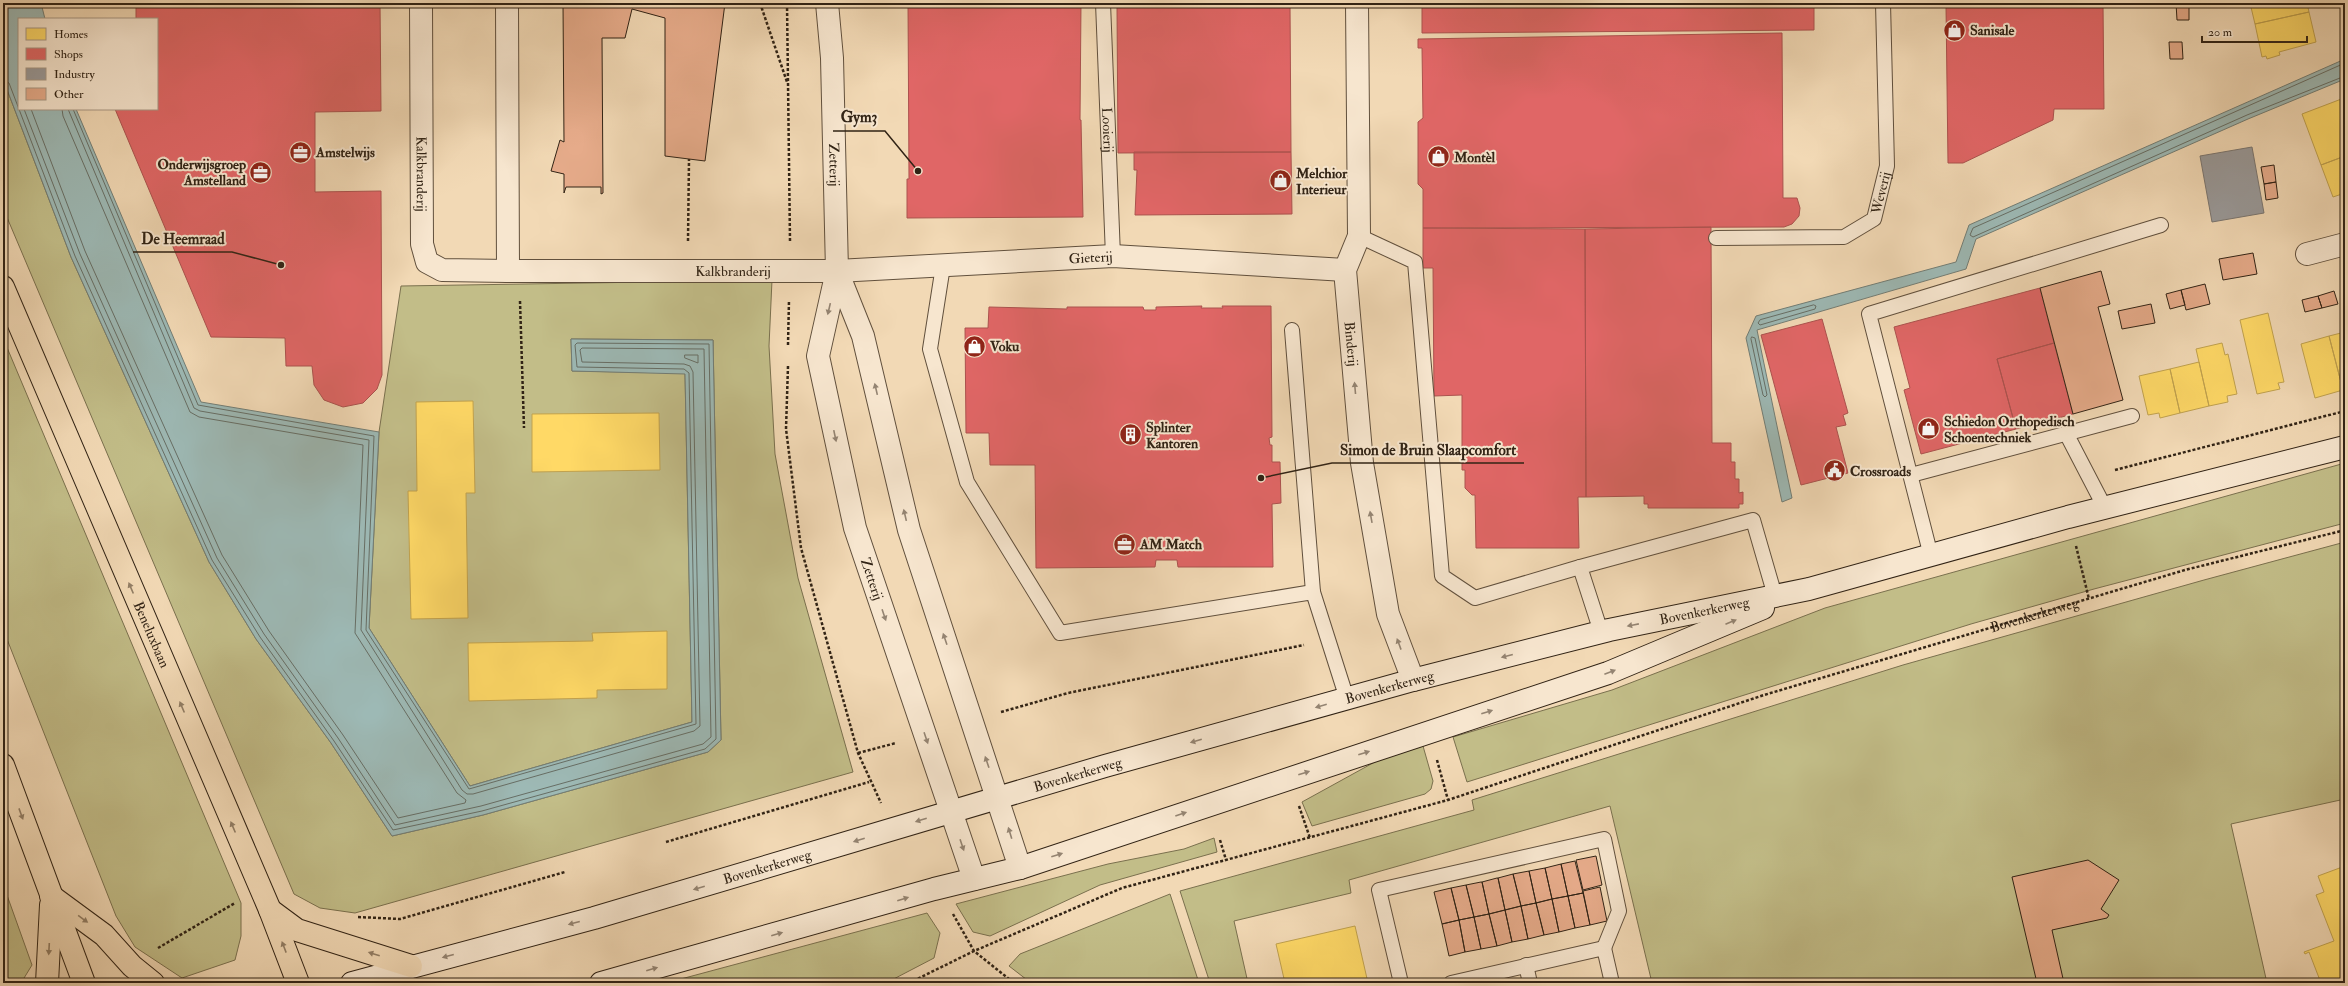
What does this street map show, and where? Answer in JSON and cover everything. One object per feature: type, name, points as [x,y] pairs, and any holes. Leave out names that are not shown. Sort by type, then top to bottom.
[{"type":"main road","name":"Beneluxbaan","points":[[3,287],[270,910],[298,983]]},
{"type":"main road","points":[[3,764],[84,983]]},
{"type":"main road","points":[[47,983],[51,896]]},
{"type":"main road","points":[[51,896],[104,935],[132,966],[153,983]]},
{"type":"main road","points":[[270,910],[297,930],[411,966]]},
{"type":"street","name":"Kalkbranderij","points":[[421,3],[422,244],[427,262],[442,270],[838,271]]},
{"type":"street","points":[[507,3],[513,271]]},
{"type":"street","name":"Zetterij","points":[[827,3],[832,58],[838,271],[818,356],[855,528],[974,879]]},
{"type":"street","name":"Zetterij","points":[[832,58],[835,3]]},
{"type":"street","name":"Binderij","points":[[1357,3],[1358,236],[1345,270],[1362,463],[1388,614],[1413,680]]},
{"type":"street","points":[[2307,254],[2345,244]]},
{"type":"street","name":"Gieterij","points":[[838,271],[1113,256],[1345,270]]},
{"type":"street","name":"Zetterij","points":[[838,271],[863,336],[909,530],[999,799],[1020,868]]},
{"type":"street","name":"Bovenkerkerweg","points":[[352,983],[594,918],[950,811],[999,799],[1105,766],[1413,680],[1601,632],[1809,589],[2105,508],[2345,447]]},
{"type":"street","name":"Bovenkerkerweg","points":[[601,983],[934,889],[1020,868],[1608,673],[1809,589]]},
{"type":"lane","name":"Looierij","points":[[1103,3],[1113,256]]},
{"type":"lane","name":"Weverij","points":[[1716,238],[1844,237],[1874,219],[1887,166],[1884,3]]},
{"type":"lane","points":[[1931,556],[1869,314],[2161,225]]},
{"type":"lane","points":[[1358,236],[1415,262],[1442,576],[1474,598],[1580,567],[1753,520],[1775,596]]},
{"type":"lane","points":[[943,266],[930,349],[967,482],[1060,633],[1313,592]]},
{"type":"lane","points":[[1292,330],[1313,592],[1347,699]]},
{"type":"lane","points":[[1911,475],[2132,416]]},
{"type":"lane","points":[[2066,433],[2105,508]]},
{"type":"lane","points":[[1580,567],[1601,632]]},
{"type":"lane","points":[[1401,983],[1379,890],[1604,839],[1619,911],[1604,948],[1612,983]]},
{"type":"lane","points":[[1450,983],[1604,948]]},
{"type":"lane","points":[[1526,965],[1530,983]]},
{"type":"path","points":[[760,3],[788,85]]},
{"type":"path","points":[[786,3],[790,272],[788,350]]},
{"type":"path","points":[[688,159],[688,271]]},
{"type":"path","points":[[513,271],[524,428]]},
{"type":"path","points":[[788,358],[786,429],[801,548],[835,676],[858,753],[869,782],[896,828]]},
{"type":"path","points":[[2088,477],[2345,411]]},
{"type":"path","name":"Bovenkerkerweg","points":[[909,983],[974,951],[1122,888],[1448,800],[1771,693],[2185,570],[2345,530]]},
{"type":"path","points":[[1068,693],[1328,640]]},
{"type":"path","points":[[666,842],[869,782]]},
{"type":"path","points":[[1300,806],[1310,838]]},
{"type":"path","points":[[1220,840],[1226,860]]},
{"type":"path","points":[[934,889],[950,909],[974,951],[1014,983]]},
{"type":"shaded area","points":[[3,79],[71,257],[209,562],[256,639],[331,743],[392,836],[483,815],[708,752],[721,740],[713,340],[571,339],[572,371],[685,373],[692,722],[470,786],[369,628],[379,432],[401,286],[772,280],[769,346],[775,454],[798,578],[853,772],[355,913],[320,908],[294,894],[3,208]]},
{"type":"shaded area","points":[[3,338],[241,903],[241,936],[235,960],[182,978],[135,947],[116,916],[3,629]]},
{"type":"shaded area","points":[[2345,463],[2345,523],[2094,589],[1971,624],[1467,782],[1453,737],[1612,690],[1825,608]]},
{"type":"shaded area","points":[[2345,542],[2345,799],[2231,824],[2267,983],[1652,983],[1610,806],[1349,880],[1351,893],[1234,921],[1248,983],[1210,983],[1180,891],[1474,810],[1472,800],[1903,665]]},
{"type":"shaded area","points":[[1423,746],[1433,781],[1431,789],[1425,794],[1312,826],[1302,802],[1382,758]]},
{"type":"shaded area","points":[[1214,838],[1217,852],[1100,885],[990,936],[973,932],[956,904],[1108,864],[1184,849]]},
{"type":"shaded area","points":[[3,884],[32,965],[21,983],[3,983]]},
{"type":"shaded area","points":[[1170,894],[1199,983],[1031,983],[1009,966],[1020,954]]},
{"type":"shaded area","points":[[927,913],[940,933],[934,958],[886,983],[666,983]]},
{"type":"water","points":[[3,3],[41,3],[45,18],[18,18],[18,110],[76,110],[201,402],[379,432],[369,628],[470,786],[692,722],[685,374],[572,371],[571,339],[713,340],[721,740],[708,752],[483,815],[392,836],[331,743],[256,639],[209,562],[71,257],[3,79]]},
{"type":"water","points":[[2345,59],[2345,79],[2248,119],[1976,239],[1966,269],[1757,330],[1792,498],[1782,502],[1746,338],[1756,316],[1956,262],[1969,225]]},
{"type":"building: Homes","points":[[2250,3],[2307,3],[2309,12],[2255,24]]},
{"type":"building: Homes","points":[[2309,12],[2316,42],[2279,52],[2280,55],[2267,59],[2266,56],[2262,57],[2255,24]]},
{"type":"building: Homes","points":[[2344,98],[2345,156],[2321,165],[2302,114]]},
{"type":"building: Homes","points":[[2345,156],[2345,193],[2333,197],[2321,165]]},
{"type":"building: Homes","points":[[2268,313],[2284,382],[2278,383],[2280,389],[2257,394],[2240,320]]},
{"type":"building: Homes","points":[[2345,332],[2345,389],[2343,390],[2329,336]]},
{"type":"building: Homes","points":[[2329,336],[2343,390],[2315,398],[2301,344]]},
{"type":"building: Homes","points":[[2222,343],[2225,355],[2228,354],[2237,394],[2227,396],[2228,402],[2209,406],[2196,349]]},
{"type":"building: Homes","points":[[2199,362],[2209,406],[2180,413],[2170,369]]},
{"type":"building: Homes","points":[[2170,369],[2180,413],[2160,418],[2159,413],[2148,415],[2139,376]]},
{"type":"building: Homes","points":[[473,401],[475,493],[466,493],[468,618],[411,619],[408,491],[417,491],[416,402]]},
{"type":"building: Homes","points":[[659,413],[660,470],[532,472],[532,414]]},
{"type":"building: Homes","points":[[667,631],[667,689],[597,690],[597,698],[469,701],[468,643],[593,641],[592,633]]},
{"type":"building: Homes","points":[[2345,866],[2345,983],[2321,983],[2309,952],[2305,954],[2304,952],[2334,941],[2316,895],[2324,892],[2318,876]]},
{"type":"building: Homes","points":[[1355,926],[1368,983],[1285,983],[1276,944]]},
{"type":"building: Shops","points":[[161,3],[380,3],[381,111],[315,112],[315,192],[381,191],[382,375],[377,389],[363,403],[343,407],[324,400],[314,385],[312,366],[286,366],[285,338],[211,337],[115,110],[158,110],[158,18],[136,18],[136,6],[161,6]]},
{"type":"building: Shops","points":[[908,3],[1081,3],[1080,120],[1083,217],[907,218],[907,179],[909,179]]},
{"type":"building: Shops","points":[[1117,3],[1180,3],[1180,6],[1117,7]]},
{"type":"building: Shops","points":[[1180,3],[1290,3],[1290,5],[1180,6]]},
{"type":"building: Shops","points":[[1422,3],[1814,3],[1814,30],[1422,33]]},
{"type":"building: Shops","points":[[2002,3],[2057,4],[2057,6],[2103,4],[2104,109],[2054,109],[2053,120],[1963,163],[1948,163],[1946,6],[2002,5]]},
{"type":"building: Shops","points":[[1290,5],[1291,152],[1118,153],[1117,7]]},
{"type":"building: Shops","points":[[1782,33],[1783,198],[1797,198],[1800,208],[1799,216],[1792,224],[1784,227],[1423,228],[1423,189],[1418,184],[1418,122],[1423,118],[1422,48],[1418,48],[1418,39]]},
{"type":"building: Shops","points":[[1134,152],[1291,152],[1292,214],[1135,215],[1137,170],[1134,170]]},
{"type":"building: Shops","points":[[1711,227],[1712,443],[1731,443],[1731,462],[1735,462],[1735,479],[1739,479],[1739,493],[1743,492],[1743,504],[1739,504],[1739,508],[1648,508],[1648,504],[1644,504],[1644,496],[1586,497],[1585,229]]},
{"type":"building: Shops","points":[[1423,228],[1585,229],[1586,497],[1578,497],[1579,548],[1476,548],[1475,495],[1472,495],[1465,488],[1465,470],[1462,470],[1462,395],[1434,396],[1433,268],[1423,268]]},
{"type":"building: Shops","points":[[2040,288],[2054,343],[1997,359],[2016,429],[1921,454],[1904,390],[1910,388],[1894,327]]},
{"type":"building: Shops","name":"Splinter Kantoren","points":[[1202,306],[1201,308],[1223,308],[1222,306],[1271,306],[1272,437],[1269,438],[1270,445],[1272,445],[1272,462],[1280,462],[1281,503],[1272,504],[1273,567],[1178,567],[1177,560],[1156,560],[1155,567],[1036,568],[1035,465],[990,465],[989,433],[966,433],[965,328],[988,328],[989,307],[1067,309],[1067,307],[1143,307],[1144,310],[1156,310],[1156,307]]},
{"type":"building: Shops","points":[[1822,319],[1848,413],[1843,415],[1846,425],[1836,427],[1848,473],[1801,485],[1761,335]]},
{"type":"building: Shops","points":[[2054,343],[2073,414],[2016,429],[1997,359]]},
{"type":"building: Industry","points":[[2252,147],[2264,213],[2212,222],[2200,156]]},
{"type":"building: Other","points":[[563,3],[725,3],[705,161],[665,156],[665,18],[632,9],[625,38],[602,38],[603,193],[601,194],[601,187],[566,187],[564,193],[564,174],[551,171],[560,140],[564,142]]},
{"type":"building: Other","points":[[2176,3],[2189,3],[2189,20],[2177,20]]},
{"type":"building: Other","points":[[2169,42],[2182,42],[2183,59],[2170,59]]},
{"type":"building: Other","points":[[2274,165],[2276,182],[2264,184],[2261,167]]},
{"type":"building: Other","points":[[2276,182],[2278,198],[2266,200],[2264,184]]},
{"type":"building: Other","points":[[2253,253],[2257,274],[2223,280],[2219,259]]},
{"type":"building: Other","points":[[2101,271],[2110,304],[2098,307],[2123,400],[2073,414],[2040,288]]},
{"type":"building: Other","points":[[2205,284],[2210,304],[2186,310],[2181,290]]},
{"type":"building: Other","points":[[2181,290],[2185,305],[2170,309],[2166,294]]},
{"type":"building: Other","points":[[2334,291],[2338,304],[2322,308],[2318,296]]},
{"type":"building: Other","points":[[2318,296],[2322,308],[2305,312],[2302,300]]},
{"type":"building: Other","points":[[2151,304],[2155,323],[2122,329],[2118,311]]},
{"type":"building: Other","points":[[1596,856],[1602,885],[1583,890],[1576,860]]},
{"type":"building: Other","points":[[2088,860],[2119,880],[2101,909],[2109,915],[2107,918],[2052,930],[2064,983],[2037,983],[2012,877]]},
{"type":"building: Other","points":[[1575,861],[1583,893],[1568,896],[1561,864]]},
{"type":"building: Other","points":[[1561,864],[1568,896],[1552,899],[1545,868]]},
{"type":"building: Other","points":[[1545,868],[1552,899],[1536,903],[1529,871]]},
{"type":"building: Other","points":[[1529,871],[1536,903],[1521,906],[1513,874]]},
{"type":"building: Other","points":[[1513,874],[1521,906],[1505,910],[1498,878]]},
{"type":"building: Other","points":[[1498,878],[1505,910],[1489,914],[1482,882]]},
{"type":"building: Other","points":[[1482,882],[1489,914],[1474,917],[1466,885]]},
{"type":"building: Other","points":[[1466,885],[1474,917],[1459,920],[1451,888]]},
{"type":"building: Other","points":[[1600,887],[1607,921],[1590,925],[1583,891]]},
{"type":"building: Other","points":[[1451,888],[1459,920],[1442,924],[1434,892]]},
{"type":"building: Other","points":[[1583,893],[1590,925],[1575,928],[1568,896]]},
{"type":"building: Other","points":[[1568,896],[1575,928],[1559,932],[1552,899]]},
{"type":"building: Other","points":[[1552,899],[1559,932],[1544,935],[1536,903]]},
{"type":"building: Other","points":[[1536,903],[1544,935],[1528,939],[1521,906]]},
{"type":"building: Other","points":[[1521,906],[1528,939],[1512,942],[1505,910]]},
{"type":"building: Other","points":[[1505,910],[1512,942],[1497,946],[1489,914]]},
{"type":"building: Other","points":[[1489,914],[1497,946],[1481,949],[1474,917]]},
{"type":"building: Other","points":[[1474,917],[1481,949],[1465,952],[1459,920]]},
{"type":"building: Other","points":[[1459,920],[1465,952],[1449,956],[1442,924]]},
{"type":"place","name":"Sanisale","points":[[1954,30]]},
{"type":"place","name":"Amstelwijs","points":[[300,152]]},
{"type":"place","name":"Montèl","points":[[1439,157]]},
{"type":"place","name":"Gym3","points":[[918,171]]},
{"type":"place","name":"Onderwijsgroep Amstelland","points":[[261,172]]},
{"type":"place","name":"Melchior Interieur","points":[[1281,181]]},
{"type":"place","name":"De Heemraad","points":[[281,265]]},
{"type":"place","name":"Voku","points":[[974,346]]},
{"type":"place","name":"Schiedon Orthopedisch Schoentechniek","points":[[1929,429]]},
{"type":"place","name":"Splinter Kantoren","points":[[1131,435]]},
{"type":"place","name":"Crossroads","points":[[1835,471]]},
{"type":"place","name":"Simon de Bruin Slaapcomfort","points":[[1261,478]]},
{"type":"place","name":"AM Match","points":[[1125,544]]}]
